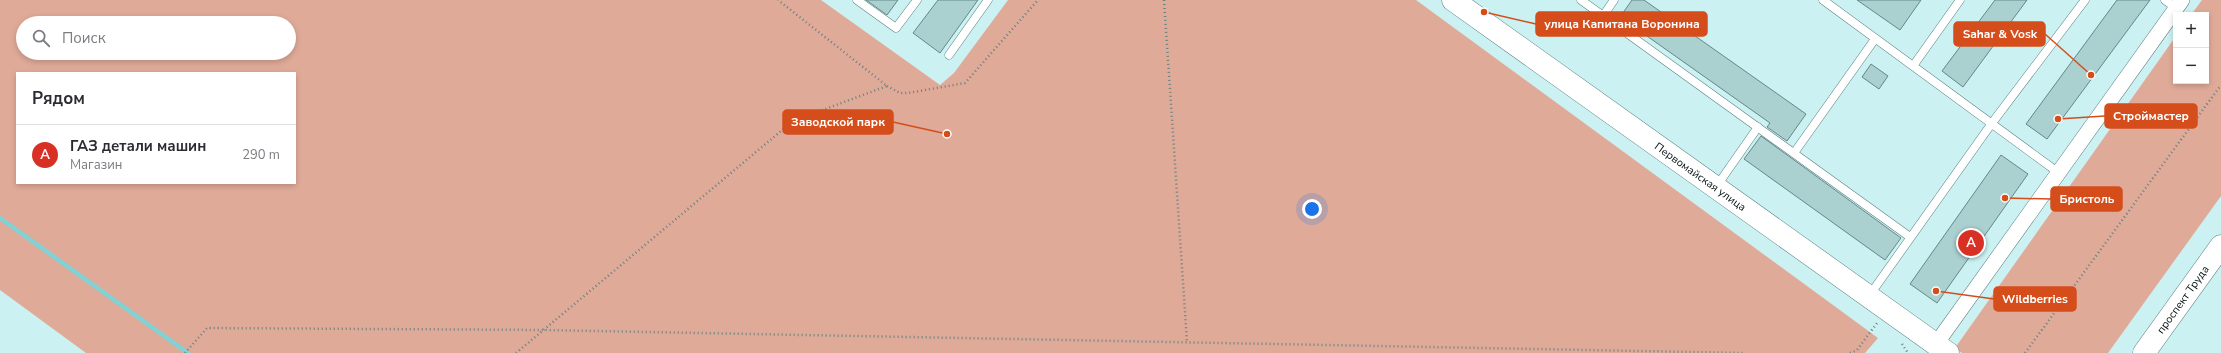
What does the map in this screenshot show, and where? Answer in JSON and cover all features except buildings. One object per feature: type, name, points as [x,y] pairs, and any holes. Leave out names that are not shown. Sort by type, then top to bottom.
[{"type":"street","name":"Первомайская улица","points":[[1453,0],[1942,349]]},
{"type":"street","points":[[1942,349],[2059,173],[2175,3]]},
{"type":"street","name":"проспект Труда","points":[[2144,353],[2221,246]]},
{"type":"lane","points":[[857,0],[896,28],[917,0]]},
{"type":"lane","points":[[948,55],[988,0]]},
{"type":"lane","points":[[1581,0],[1910,237]]},
{"type":"lane","points":[[1603,16],[1614,0]]},
{"type":"lane","points":[[1823,0],[2059,173]]},
{"type":"lane","points":[[1913,66],[1960,0]]},
{"type":"lane","points":[[1868,296],[1992,123],[2085,0]]},
{"type":"lane","points":[[1794,153],[1875,39]]},
{"type":"lane","points":[[1716,188],[1758,127]]},
{"type":"path","points":[[778,0],[887,86],[900,93],[908,93],[965,82],[1038,0]]},
{"type":"path","points":[[1164,0],[1188,342]]},
{"type":"path","points":[[2025,353],[2221,85]]},
{"type":"path","points":[[516,353],[793,121],[887,86]]},
{"type":"path","points":[[1850,353],[1857,350],[1878,323]]},
{"type":"path","points":[[185,353],[207,328],[543,330],[1744,353]]},
{"type":"shaded area","points":[[0,0],[821,0],[940,85],[954,73],[1008,0],[1416,0],[1878,338],[1865,353],[86,353],[0,290]]},
{"type":"shaded area","points":[[2202,0],[2221,0],[2221,196],[2108,353],[1962,353],[1955,348],[2173,40],[2173,84],[2209,84],[2209,12],[2193,12]]},
{"type":"waterway","points":[[0,218],[188,353]]},
{"type":"place","name":"улица Капитана Воронина","points":[[1484,12]]},
{"type":"place","name":"Sahar & Vosk","points":[[2091,75]]},
{"type":"place","name":"Строймастер","points":[[2058,119]]},
{"type":"place","name":"Заводской парк","points":[[947,134]]},
{"type":"place","name":"Бристоль","points":[[2005,198]]},
{"type":"place","name":"ГАЗ детали машин","points":[[1971,243]]},
{"type":"place","name":"Wildberries","points":[[1936,291]]}]
